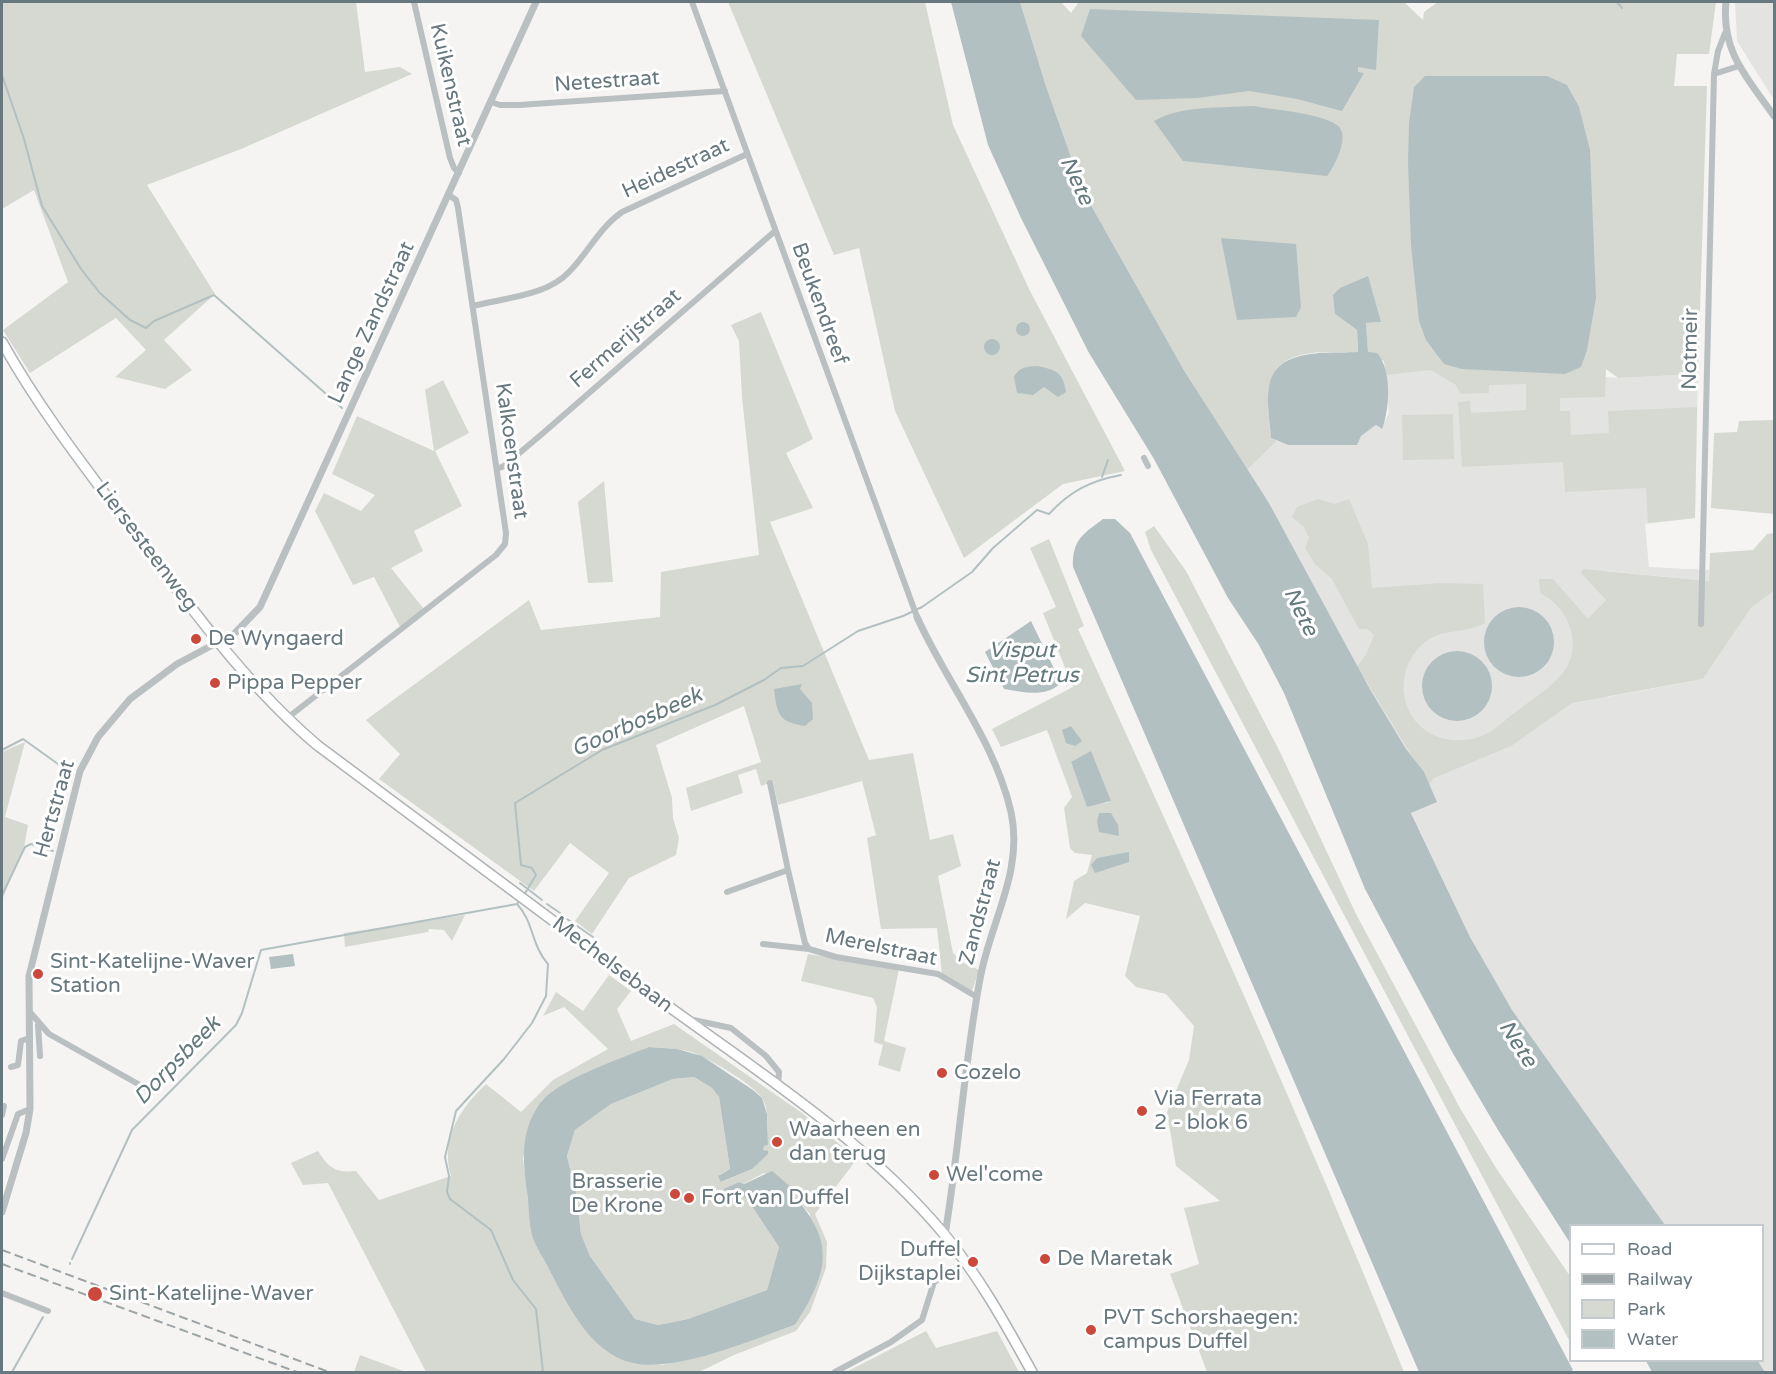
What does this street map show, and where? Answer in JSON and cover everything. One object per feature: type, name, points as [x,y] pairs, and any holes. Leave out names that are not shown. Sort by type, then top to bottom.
[{"type":"main road","name":"Liersesteenweg","points":[[2,342],[45,412],[80,461],[218,643],[256,688],[317,746],[539,910]]},
{"type":"main road","name":"Mechelsebaan","points":[[539,910],[778,1086],[887,1173],[945,1235],[966,1263],[1002,1317],[1032,1372]]},
{"type":"street","name":"Kuikenstraat","points":[[414,2],[450,158],[459,173]]},
{"type":"street","name":"Lange Zandstraat","points":[[218,643],[235,633],[260,607],[536,2]]},
{"type":"street","name":"Beukendreef","points":[[692,2],[916,617]]},
{"type":"street","name":"Notmeir","points":[[1701,624],[1714,74],[1718,51],[1725,33],[1726,2]]},
{"type":"street","points":[[1725,33],[1728,45],[1739,66],[1774,116]]},
{"type":"street","points":[[1714,74],[1739,66]]},
{"type":"street","name":"Netestraat","points":[[491,102],[500,105],[519,105],[725,91]]},
{"type":"street","name":"Heidestraat","points":[[473,306],[555,283],[570,271],[606,226],[622,212],[747,153]]},
{"type":"street","name":"Kalkoenstraat","points":[[286,719],[501,551],[506,533],[497,469],[458,208],[456,200],[449,195]]},
{"type":"street","name":"Fermerijstraat","points":[[497,469],[504,466],[533,442],[775,231]]},
{"type":"street","points":[[1144,458],[1148,466]]},
{"type":"street","name":"Zandstraat","points":[[916,617],[938,662],[969,712],[1003,786],[1011,814],[1014,842],[1013,865],[981,972],[945,1235]]},
{"type":"street","name":"Hertstraat","points":[[2,1212],[22,1149],[30,1109],[27,1008],[29,976],[74,791],[88,754],[108,723],[142,688],[177,664],[218,643]]},
{"type":"street","name":"Merelstraat","points":[[770,783],[805,943],[809,949]]},
{"type":"street","points":[[727,892],[788,870]]},
{"type":"street","name":"Merelstraat","points":[[763,944],[809,949],[836,957],[938,974],[977,997]]},
{"type":"street","points":[[27,1008],[38,1024],[49,1034],[147,1089]]},
{"type":"street","name":"Mechelsebaan","points":[[685,1019],[731,1028],[766,1056],[779,1072],[778,1086]]},
{"type":"street","points":[[38,1024],[40,1056]]},
{"type":"street","points":[[11,1067],[18,1065],[21,1041],[29,1038]]},
{"type":"street","points":[[2,1115],[4,1106]]},
{"type":"street","points":[[2,1159],[18,1114],[30,1109]]},
{"type":"street","points":[[835,1372],[891,1342],[922,1320],[934,1282],[966,1263]]},
{"type":"street","points":[[2,1293],[48,1311]]},
{"type":"shaded area","points":[[1735,2],[1774,2],[1774,100],[1737,41]]},
{"type":"shaded area","points":[[1384,361],[1618,378],[1698,374],[1695,518],[1645,524],[1649,567],[1709,570],[1709,581],[1607,571],[1607,697],[1703,679],[1751,608],[1774,591],[1774,1372],[1765,1372],[1759,1362],[1764,1362],[1764,1224],[1664,1224],[1512,1011],[1470,937],[1411,812],[1371,691],[1269,503],[1247,470],[1277,441],[1288,445],[1361,436],[1376,425],[1381,429],[1389,413]]},
{"type":"green space","points":[[2,2],[356,2],[365,72],[400,67],[412,74],[241,149],[147,185],[215,294],[164,340],[192,370],[165,389],[115,377],[146,350],[116,318],[30,373],[3,330],[68,282],[34,190],[2,209]]},
{"type":"green space","points":[[728,2],[925,2],[953,125],[1029,289],[1125,471],[1063,484],[964,558],[895,411],[859,248],[834,255]]},
{"type":"green space","points":[[1020,2],[1061,2],[1071,13],[1079,2],[1404,2],[1423,20],[1424,12],[1438,2],[1716,2],[1709,54],[1677,54],[1674,86],[1707,86],[1698,374],[1618,378],[1606,369],[1605,397],[1560,398],[1560,411],[1570,411],[1571,435],[1609,433],[1608,411],[1697,407],[1695,518],[1648,523],[1646,488],[1565,492],[1563,462],[1462,467],[1458,402],[1470,401],[1471,413],[1526,410],[1526,384],[1489,385],[1489,393],[1460,394],[1456,385],[1431,370],[1386,375],[1384,361],[1368,353],[1366,323],[1381,322],[1335,314],[1357,330],[1358,353],[1305,354],[1282,364],[1274,373],[1268,392],[1271,438],[1277,441],[1247,470],[1185,372],[1083,191],[1046,86]]},
{"type":"green space","points":[[761,312],[813,439],[786,453],[813,508],[770,522],[869,760],[913,753],[930,840],[953,834],[961,866],[938,876],[953,953],[964,963],[979,970],[972,991],[942,974],[937,928],[881,929],[867,838],[876,835],[862,781],[778,805],[773,782],[761,786],[756,769],[738,775],[743,793],[691,811],[686,788],[761,762],[744,706],[656,745],[672,798],[673,818],[679,838],[676,855],[629,878],[592,934],[575,921],[609,873],[570,843],[534,891],[379,779],[400,754],[366,720],[529,600],[541,630],[660,617],[661,572],[759,555],[742,397],[739,341],[731,325]]},
{"type":"green space","points":[[443,380],[469,433],[435,451],[462,506],[414,531],[423,551],[391,568],[424,609],[400,627],[374,577],[353,585],[315,511],[324,493],[361,511],[375,495],[332,474],[357,416],[434,451],[425,390]]},
{"type":"green space","points":[[1453,414],[1454,459],[1403,460],[1402,415]]},
{"type":"green space","points":[[1774,420],[1774,514],[1711,508],[1714,433],[1737,432],[1739,421]]},
{"type":"green space","points":[[604,481],[613,582],[588,583],[578,502]]},
{"type":"green space","points":[[1318,499],[1335,504],[1349,499],[1368,544],[1372,588],[1442,583],[1483,584],[1485,623],[1474,628],[1431,638],[1416,651],[1406,669],[1404,689],[1409,711],[1425,730],[1447,739],[1472,739],[1484,735],[1549,687],[1563,673],[1569,662],[1573,639],[1566,617],[1559,607],[1540,593],[1539,579],[1553,579],[1588,619],[1606,600],[1581,573],[1583,569],[1709,581],[1710,553],[1753,550],[1767,534],[1774,533],[1774,591],[1751,608],[1703,679],[1572,703],[1511,746],[1434,778],[1429,784],[1357,666],[1366,655],[1374,635],[1367,629],[1359,629],[1332,579],[1315,564],[1305,548],[1309,538],[1304,527],[1292,517],[1297,507]]},
{"type":"green space","points":[[1154,526],[1186,571],[1280,752],[1356,914],[1460,1108],[1496,1168],[1569,1275],[1569,1340],[1151,550],[1145,532]]},
{"type":"green space","points":[[1049,539],[1084,626],[1078,629],[1246,999],[1404,1372],[1207,1372],[1170,1274],[1199,1264],[1184,1208],[1220,1201],[1176,1166],[1167,1112],[1189,1060],[1194,1026],[1166,994],[1136,987],[1125,976],[1140,916],[1085,903],[1066,919],[1074,881],[1087,873],[1092,855],[1075,853],[1070,848],[1064,808],[1072,797],[1047,730],[1001,747],[992,729],[1073,687],[1043,613],[1056,607],[1030,548]],"holes":[[[1071,762],[1110,802],[1087,806]]]},
{"type":"green space","points":[[25,742],[5,817],[28,825],[24,848],[2,900],[2,752]]},
{"type":"green space","points":[[465,915],[452,941],[444,930],[429,929],[428,932],[345,947],[344,933]]},
{"type":"green space","points":[[808,954],[899,969],[884,1041],[906,1048],[900,1072],[878,1065],[883,1045],[874,1042],[877,1007],[873,998],[801,981]]},
{"type":"green space","points":[[609,975],[631,991],[617,1009],[631,1041],[674,1024],[802,1113],[857,1159],[815,1214],[827,1242],[826,1268],[810,1312],[796,1331],[734,1355],[699,1372],[426,1372],[328,1183],[303,1185],[291,1163],[318,1151],[333,1168],[356,1171],[379,1200],[451,1176],[448,1162],[450,1137],[461,1114],[486,1084],[521,1112],[553,1080],[608,1049],[564,1007],[543,1016],[556,992],[583,1011]],"holes":[[[649,1047],[691,1052],[718,1065],[750,1086],[765,1103],[768,1145],[763,1146],[763,1151],[767,1151],[752,1169],[722,1182],[719,1175],[730,1169],[719,1097],[712,1088],[694,1077],[673,1079],[611,1104],[575,1130],[567,1156],[577,1197],[581,1234],[590,1256],[635,1319],[658,1325],[688,1319],[767,1290],[779,1247],[749,1202],[738,1191],[723,1189],[739,1182],[743,1184],[764,1173],[792,1188],[790,1191],[810,1214],[796,1325],[714,1352],[662,1365],[632,1363],[528,1200],[523,1158],[533,1115],[542,1100],[554,1090],[585,1074]]]},
{"type":"green space","points":[[926,1331],[936,1348],[997,1331],[1019,1372],[846,1372]]},
{"type":"green space","points":[[360,1355],[406,1372],[354,1372]]},
{"type":"water","name":"Nete","points":[[951,2],[1020,2],[1046,86],[1083,191],[1185,372],[1269,503],[1371,691],[1406,749],[1424,772],[1437,802],[1411,813],[1470,937],[1512,1010],[1664,1224],[1569,1224],[1569,1241],[1498,1130],[1451,1050],[1365,889],[1284,693],[1259,645],[1228,598],[1154,459],[1089,353],[1021,218],[988,145]]},
{"type":"water","points":[[1090,9],[1379,20],[1376,70],[1358,67],[1358,72],[1364,73],[1342,111],[1297,99],[1249,91],[1197,98],[1136,100],[1081,36]]},
{"type":"water","points":[[1425,76],[1547,76],[1567,85],[1579,107],[1590,150],[1596,298],[1587,350],[1581,367],[1565,374],[1462,369],[1444,364],[1426,340],[1419,321],[1411,245],[1408,162],[1409,123],[1414,87]]},
{"type":"water","points":[[1254,106],[1309,115],[1337,125],[1341,130],[1342,143],[1334,165],[1327,176],[1183,161],[1154,121],[1177,112],[1190,110]]},
{"type":"water","points":[[1221,238],[1296,244],[1301,307],[1296,317],[1237,320]]},
{"type":"water","points":[[1368,276],[1381,322],[1366,323],[1368,352],[1377,353],[1382,360],[1387,379],[1387,411],[1382,429],[1376,425],[1361,436],[1357,445],[1288,445],[1271,438],[1268,399],[1269,386],[1274,373],[1282,364],[1293,358],[1319,353],[1358,352],[1357,330],[1335,314],[1333,295],[1340,288]]},
{"type":"water","points":[[1023,322],[1028,324],[1030,329],[1028,334],[1023,336],[1018,334],[1016,329],[1018,324]]},
{"type":"water","points":[[989,339],[995,339],[1000,347],[998,353],[989,355],[984,350],[984,344]]},
{"type":"water","points":[[1038,366],[1058,373],[1063,380],[1066,392],[1058,397],[1044,387],[1033,395],[1017,393],[1014,377],[1016,373],[1024,368]]},
{"type":"water","points":[[1103,519],[1115,519],[1130,533],[1573,1370],[1570,1372],[1419,1372],[1073,567],[1074,550],[1080,538]]},
{"type":"water","points":[[1519,607],[1532,610],[1544,617],[1551,629],[1554,642],[1551,655],[1544,667],[1532,674],[1519,677],[1506,674],[1494,667],[1487,655],[1484,642],[1487,629],[1494,617],[1506,610]]},
{"type":"water","name":"Visput Sint Petrus","points":[[1031,621],[1061,683],[1055,688],[1041,692],[1004,689],[985,652]]},
{"type":"water","points":[[1457,651],[1476,657],[1486,667],[1492,686],[1486,705],[1476,715],[1457,721],[1438,715],[1428,705],[1422,686],[1428,667],[1438,657]]},
{"type":"water","points":[[802,684],[800,689],[812,703],[813,719],[805,726],[790,722],[781,716],[776,705],[774,689]]},
{"type":"water","points":[[1071,726],[1082,741],[1075,746],[1066,743],[1062,730]]},
{"type":"water","points":[[1091,751],[1111,801],[1087,807],[1071,762]]},
{"type":"water","points":[[1099,813],[1111,813],[1118,825],[1119,836],[1099,832],[1097,821]]},
{"type":"water","points":[[1129,852],[1129,862],[1095,873],[1091,865],[1097,858]]},
{"type":"water","points":[[293,954],[295,966],[271,969],[269,957]]},
{"type":"water","points":[[649,1047],[677,1049],[702,1056],[762,1098],[767,1114],[768,1145],[764,1146],[763,1150],[768,1151],[768,1154],[752,1169],[721,1182],[718,1176],[730,1169],[719,1097],[712,1088],[694,1077],[673,1079],[611,1104],[575,1130],[567,1156],[577,1197],[581,1234],[590,1256],[635,1319],[658,1325],[688,1319],[767,1290],[779,1247],[749,1202],[738,1191],[729,1194],[723,1189],[739,1182],[744,1184],[772,1171],[792,1188],[790,1191],[815,1225],[821,1241],[823,1256],[816,1287],[795,1325],[714,1353],[651,1365],[633,1363],[604,1349],[581,1325],[572,1311],[532,1235],[524,1161],[526,1137],[533,1114],[548,1094],[591,1070]]},
{"type":"water","points":[[1647,1362],[1759,1362],[1765,1372],[1652,1372]]},
{"type":"waterway","points":[[1617,2],[1622,8]]},
{"type":"waterway","points":[[2,75],[24,139],[42,206],[81,269],[100,293],[130,320],[146,328],[154,321],[214,295],[342,408]]},
{"type":"waterway","points":[[1102,477],[1108,460]]},
{"type":"waterway","name":"Goorbosbeek","points":[[524,895],[536,875],[532,868],[521,865],[515,803],[602,750],[715,705],[764,680],[781,668],[803,666],[858,631],[922,607],[972,572],[993,548],[1037,510],[1049,514],[1081,488],[1121,475]]},
{"type":"waterway","points":[[2,750],[23,739],[72,774]]},
{"type":"waterway","points":[[2,895],[25,847],[31,844],[53,851]]},
{"type":"waterway","points":[[520,883],[542,900]]},
{"type":"waterway","name":"Goorbosbeek","points":[[520,900],[517,904],[527,918],[538,949],[548,964],[546,996],[532,1023],[504,1059],[456,1111],[445,1157],[449,1176],[447,1192],[450,1199],[491,1230],[513,1280],[536,1309],[543,1372]]},
{"type":"waterway","name":"Dorpsbeek","points":[[72,1259],[132,1130],[236,1025],[242,1013],[261,950],[517,904]]},
{"type":"waterway","points":[[547,904],[563,915]]},
{"type":"waterway","points":[[567,919],[593,937]]},
{"type":"waterway","name":"Dorpsbeek","points":[[12,1372],[43,1317]]},
{"type":"railway","points":[[2,1250],[329,1372]]},
{"type":"railway","points":[[2,1264],[297,1372]]},
{"type":"place","name":"De Wyngaerd","points":[[196,639]]},
{"type":"place","name":"Pippa Pepper","points":[[215,683]]},
{"type":"place","name":"Sint-Katelijne-Waver Station","points":[[38,974]]},
{"type":"place","name":"Cozelo","points":[[942,1073]]},
{"type":"place","name":"Via Ferrata 2 - blok 6","points":[[1142,1111]]},
{"type":"place","name":"Waarheen en dan terug","points":[[777,1142]]},
{"type":"place","name":"Wel'come","points":[[934,1175]]},
{"type":"place","name":"Brasserie De Krone","points":[[675,1194]]},
{"type":"place","name":"Fort van Duffel","points":[[689,1198]]},
{"type":"place","name":"De Maretak","points":[[1045,1259]]},
{"type":"place","name":"Duffel Dijkstaplei","points":[[973,1262]]},
{"type":"place","name":"Sint-Katelijne-Waver","points":[[95,1294]]},
{"type":"place","name":"PVT Schorshaegen: campus Duffel","points":[[1091,1330]]}]
